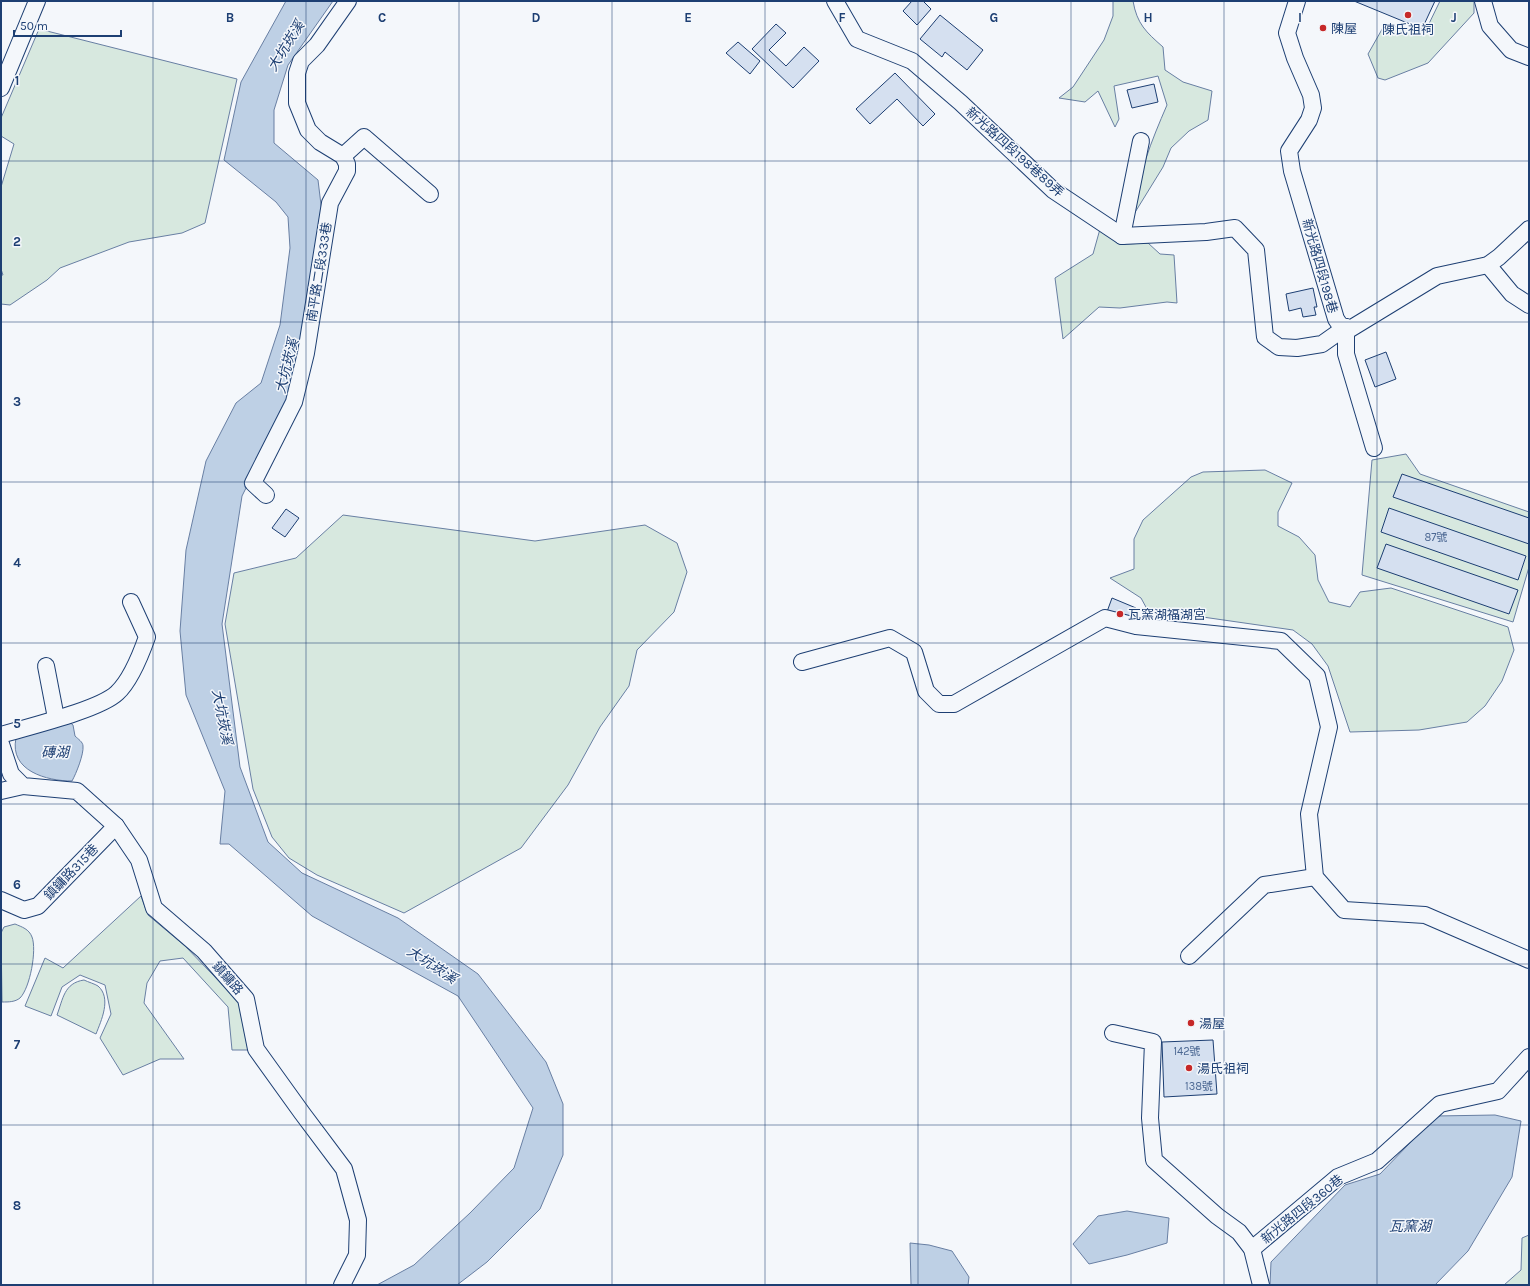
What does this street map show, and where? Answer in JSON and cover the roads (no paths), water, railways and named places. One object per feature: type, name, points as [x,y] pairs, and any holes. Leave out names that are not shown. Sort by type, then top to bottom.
[{"type":"street","points":[[1,88],[37,1]]},
{"type":"street","points":[[348,1],[344,10],[317,45],[301,61],[296,88],[300,114],[308,130],[320,142],[343,156],[364,137],[430,194]]},
{"type":"street","name":"新光路四段198巷89弄","points":[[835,1],[857,39],[912,61],[961,103],[1053,190],[1122,236]]},
{"type":"street","name":"新光路四段198巷","points":[[1297,1],[1287,34],[1295,58],[1311,95],[1313,108],[1308,120],[1289,151],[1292,171],[1336,319],[1340,325],[1350,329],[1437,276],[1488,265],[1499,257],[1529,229]]},
{"type":"street","points":[[1483,1],[1490,26],[1511,50],[1529,57]]},
{"type":"street","points":[[1142,141],[1122,236],[1206,232],[1234,228],[1256,250],[1265,337],[1279,347],[1297,348],[1322,344],[1346,327]]},
{"type":"street","name":"南平路二段333巷","points":[[266,495],[253,483],[294,402],[306,353],[330,203],[347,171],[347,164],[343,156]]},
{"type":"street","points":[[1488,265],[1512,294],[1529,305]]},
{"type":"street","points":[[1346,327],[1346,354],[1374,448]]},
{"type":"street","points":[[1,735],[101,704],[117,693],[140,658],[147,637],[131,602]]},
{"type":"street","points":[[802,662],[890,638],[914,652],[926,691],[938,704],[954,704],[1105,618],[1136,626],[1281,641],[1316,676],[1329,727],[1309,814],[1315,877],[1344,910],[1425,915],[1529,960]]},
{"type":"street","points":[[46,666],[56,718]]},
{"type":"street","points":[[1,744],[11,774],[23,786]]},
{"type":"street","name":"鎮鏞路","points":[[1,791],[23,786],[77,791],[116,826],[139,860],[154,908],[204,951],[246,999],[256,1049],[344,1169],[358,1220],[357,1256],[342,1285]]},
{"type":"street","name":"鎮鏞路315巷","points":[[1,900],[24,910],[38,906],[116,826]]},
{"type":"street","points":[[1189,956],[1264,885],[1315,877]]},
{"type":"street","points":[[1113,1033],[1153,1042],[1150,1118],[1154,1160],[1217,1216],[1240,1232],[1252,1249],[1261,1285]]},
{"type":"street","name":"新光路四段360巷","points":[[1252,1249],[1338,1177],[1377,1161],[1440,1104],[1498,1091],[1529,1057]]},
{"type":"water","name":"大坑崁溪","points":[[286,1],[333,1],[288,65],[274,110],[274,143],[318,180],[322,213],[290,401],[242,496],[222,624],[240,767],[268,842],[302,873],[398,918],[478,974],[546,1062],[563,1104],[563,1155],[540,1209],[487,1262],[457,1285],[377,1285],[414,1265],[470,1213],[514,1168],[533,1108],[458,996],[312,916],[229,844],[220,844],[225,791],[186,695],[180,631],[186,550],[206,461],[236,403],[261,383],[280,325],[290,248],[288,217],[276,202],[224,160],[241,82]]},
{"type":"water","name":"磚湖","points":[[68,721],[73,725],[75,736],[83,745],[78,769],[72,781],[62,781],[41,776],[24,766],[18,759],[15,749],[16,738]]},
{"type":"water","name":"瓦窯湖","points":[[1495,1115],[1521,1121],[1512,1177],[1468,1251],[1435,1285],[1270,1285],[1271,1262],[1345,1185],[1380,1174],[1436,1116]]},
{"type":"water","points":[[1127,1211],[1169,1218],[1167,1243],[1089,1264],[1073,1244],[1098,1216]]},
{"type":"water","points":[[910,1243],[929,1245],[952,1251],[969,1277],[968,1285],[911,1285]]},
{"type":"place","name":"陳氏祖祠","points":[[1408,15]]},
{"type":"place","name":"陳屋","points":[[1323,28]]},
{"type":"place","name":"瓦窯湖福湖宮","points":[[1120,614]]},
{"type":"place","name":"湯屋","points":[[1191,1023]]},
{"type":"place","name":"湯氏祖祠","points":[[1189,1068]]}]
